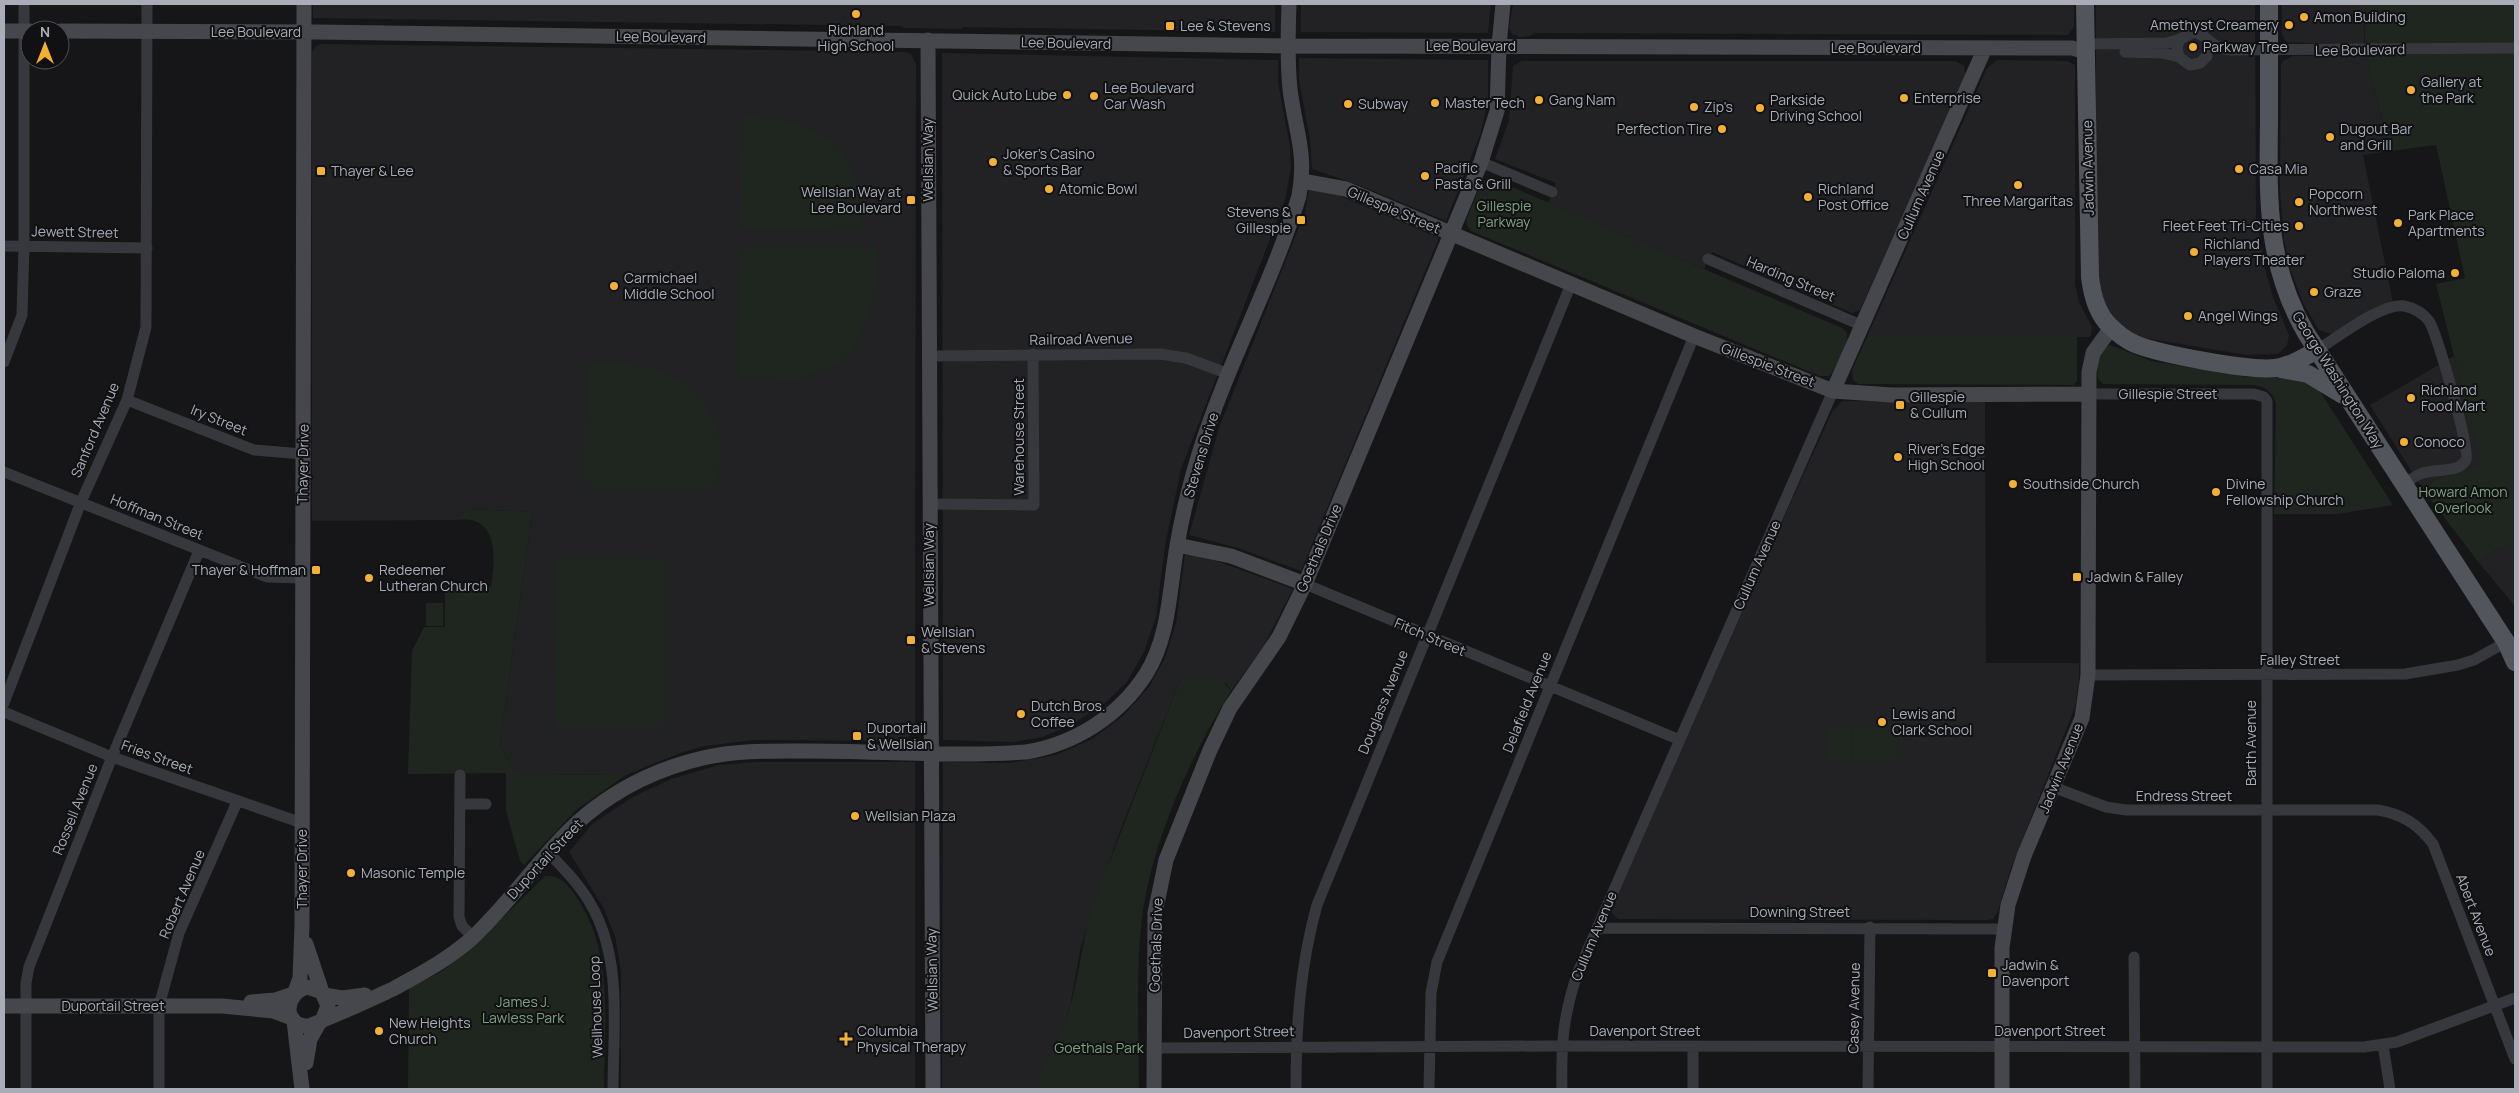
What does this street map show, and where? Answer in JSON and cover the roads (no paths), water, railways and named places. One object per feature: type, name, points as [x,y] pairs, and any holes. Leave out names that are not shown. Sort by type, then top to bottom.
[{"type":"main road","name":"Jadwin Avenue","points":[[2085,4],[2081,48],[2090,277],[2100,313],[2111,328],[2135,344],[2155,350],[2244,367],[2274,368],[2290,365],[2316,350]]},
{"type":"main road","name":"George Washington Way","points":[[2269,4],[2270,225],[2279,272],[2289,301],[2316,350],[2404,484],[2511,640],[2515,662]]},
{"type":"main road","points":[[2274,368],[2308,374],[2349,400]]},
{"type":"street","points":[[24,4],[26,20]]},
{"type":"street","name":"Sanford Avenue","points":[[4,703],[81,502],[127,400],[146,327],[147,4]]},
{"type":"street","name":"Thayer Drive","points":[[294,993],[300,978],[302,925],[304,4]]},
{"type":"street","name":"Stevens Drive","points":[[930,753],[1000,753],[1038,750],[1080,734],[1108,716],[1139,684],[1158,649],[1166,627],[1177,545],[1199,455],[1229,374],[1292,219],[1302,181],[1302,149],[1292,102],[1288,46],[1289,4]]},
{"type":"street","name":"Goethals Drive","points":[[1154,1089],[1155,913],[1166,860],[1227,714],[1279,637],[1305,584],[1481,162],[1497,111],[1499,46],[1504,4]]},
{"type":"street","points":[[4,31],[20,31]]},
{"type":"street","name":"Lee Boulevard","points":[[70,31],[304,32],[1288,46],[2081,48],[2154,52],[2179,57],[2190,65],[2200,63],[2208,56],[2208,41]]},
{"type":"street","name":"Lee Boulevard","points":[[2081,48],[2167,43],[2194,32],[2202,35],[2215,46],[2225,49],[2515,48]]},
{"type":"street","points":[[2179,57],[2177,48],[2180,39]]},
{"type":"street","name":"Wellsian Way","points":[[928,40],[933,1089]]},
{"type":"street","name":"Cullum Avenue","points":[[1562,1089],[1562,1046],[1567,1003],[1597,928],[1985,48]]},
{"type":"street","points":[[4,362],[22,315],[26,70]]},
{"type":"street","points":[[1481,162],[1552,192]]},
{"type":"street","name":"Gillespie Street","points":[[1302,181],[1346,189],[1694,336],[1833,391],[1892,394],[2254,394],[2264,398]]},
{"type":"street","name":"Jewett Street","points":[[4,246],[146,248]]},
{"type":"street","name":"Harding Street","points":[[1708,259],[1863,326]]},
{"type":"street","name":"Douglass Avenue","points":[[1296,1089],[1296,1046],[1300,986],[1317,905],[1571,284]]},
{"type":"street","points":[[2316,350],[2390,307],[2411,308],[2419,311],[2429,321],[2437,336],[2464,436],[2467,457],[2464,463],[2457,467],[2422,473],[2404,484]]},
{"type":"street","name":"Jadwin Avenue","points":[[2002,1089],[2004,929],[2019,872],[2082,718],[2088,675],[2088,394],[2091,357],[2111,328]]},
{"type":"street","name":"Delafield Avenue","points":[[1429,1089],[1431,993],[1437,962],[1694,336]]},
{"type":"street","name":"Warehouse Street","points":[[929,504],[1034,505],[1033,354]]},
{"type":"street","name":"Railroad Avenue","points":[[930,356],[1160,354],[1186,358],[1229,374]]},
{"type":"street","name":"Barth Avenue","points":[[2264,398],[2268,406],[2266,675],[2267,1089]]},
{"type":"street","name":"Iry Street","points":[[127,400],[254,450],[303,454]]},
{"type":"street","name":"Hoffman Street","points":[[4,472],[199,551],[267,576],[302,578]]},
{"type":"street","name":"Fitch Street","points":[[1177,545],[1231,556],[1305,584],[1680,740]]},
{"type":"street","name":"Rossell Avenue","points":[[26,1089],[26,1007],[29,967],[38,940],[112,757],[199,551]]},
{"type":"street","name":"Falley Street","points":[[2088,675],[2380,675],[2431,670],[2474,660],[2511,640]]},
{"type":"street","name":"Fries Street","points":[[4,712],[112,757],[302,823]]},
{"type":"street","name":"Duportail Street","points":[[320,1022],[413,978],[438,964],[472,937],[576,825],[608,799],[647,777],[688,762],[719,755],[751,752],[930,753]]},
{"type":"street","points":[[460,775],[459,917],[462,926],[472,937]]},
{"type":"street","name":"Endress Street","points":[[2053,788],[2116,809],[2378,810]]},
{"type":"street","name":"Robert Avenue","points":[[159,1089],[159,1006],[179,932],[237,802]]},
{"type":"street","points":[[460,804],[486,804]]},
{"type":"street","name":"Abert Avenue","points":[[2378,810],[2406,818],[2424,831],[2433,844],[2515,1059]]},
{"type":"street","name":"Wellhouse Loop","points":[[549,853],[586,895],[607,941],[612,972],[613,1089]]},
{"type":"street","name":"Thayer Drive","points":[[302,925],[313,970],[323,994]]},
{"type":"street","name":"Downing Street","points":[[1597,928],[1870,927],[2004,929]]},
{"type":"street","name":"Casey Avenue","points":[[1868,1089],[1870,927]]},
{"type":"street","points":[[2134,957],[2135,1089]]},
{"type":"street","name":"Duportail Street","points":[[323,994],[342,998],[360,996],[413,978]]},
{"type":"street","points":[[307,987],[323,994],[328,1006],[310,1039],[302,1089],[293,1019],[289,1003],[294,993],[307,987]]},
{"type":"street","name":"Duportail Street","points":[[222,1006],[268,1001],[294,993]]},
{"type":"street","name":"Davenport Street","points":[[1154,1048],[1296,1046],[2364,1047],[2383,1045],[2515,998]]},
{"type":"street","name":"Duportail Street","points":[[4,1006],[222,1006],[274,1011],[293,1019]]},
{"type":"street","points":[[293,1019],[307,1026],[320,1022]]},
{"type":"street","points":[[2383,1045],[2390,1089]]},
{"type":"street","points":[[1693,1046],[1693,1089]]},
{"type":"place","name":"Richland High School","points":[[856,14]]},
{"type":"place","name":"Amon Building","points":[[2304,17]]},
{"type":"place","name":"Amethyst Creamery","points":[[2289,25]]},
{"type":"place","name":"Lee & Stevens","points":[[1170,26]]},
{"type":"place","name":"Parkway Tree","points":[[2193,47]]},
{"type":"place","name":"Gallery at the Park","points":[[2411,90]]},
{"type":"place","name":"Quick Auto Lube","points":[[1067,95]]},
{"type":"place","name":"Lee Boulevard Car Wash","points":[[1094,96]]},
{"type":"place","name":"Enterprise","points":[[1904,98]]},
{"type":"place","name":"Gang Nam","points":[[1539,100]]},
{"type":"place","name":"Master Tech","points":[[1435,103]]},
{"type":"place","name":"Subway","points":[[1348,104]]},
{"type":"place","name":"Zip's","points":[[1694,107]]},
{"type":"place","name":"Parkside Driving School","points":[[1760,108]]},
{"type":"place","name":"Perfection Tire","points":[[1722,129]]},
{"type":"place","name":"Dugout Bar and Grill","points":[[2330,137]]},
{"type":"place","name":"Joker's Casino & Sports Bar","points":[[993,162]]},
{"type":"place","name":"Casa Mia","points":[[2239,169]]},
{"type":"place","name":"Thayer & Lee","points":[[321,171]]},
{"type":"place","name":"Pacific Pasta & Grill","points":[[1425,176]]},
{"type":"place","name":"Three Margaritas","points":[[2018,185]]},
{"type":"place","name":"Atomic Bowl","points":[[1049,189]]},
{"type":"place","name":"Richland Post Office","points":[[1808,197]]},
{"type":"place","name":"Wellsian Way at Lee Boulevard","points":[[911,200]]},
{"type":"place","name":"Popcorn Northwest","points":[[2299,202]]},
{"type":"place","name":"Stevens & Gillespie","points":[[1301,220]]},
{"type":"place","name":"Park Place Apartments","points":[[2398,223]]},
{"type":"place","name":"Fleet Feet Tri-Cities","points":[[2299,226]]},
{"type":"place","name":"Richland Players Theater","points":[[2194,252]]},
{"type":"place","name":"Studio Paloma","points":[[2455,273]]},
{"type":"place","name":"Carmichael Middle School","points":[[614,286]]},
{"type":"place","name":"Graze","points":[[2314,292]]},
{"type":"place","name":"Angel Wings","points":[[2188,316]]},
{"type":"place","name":"Richland Food Mart","points":[[2411,398]]},
{"type":"place","name":"Gillespie & Cullum","points":[[1900,405]]},
{"type":"place","name":"Conoco","points":[[2404,442]]},
{"type":"place","name":"River's Edge High School","points":[[1898,457]]},
{"type":"place","name":"Southside Church","points":[[2013,484]]},
{"type":"place","name":"Divine Fellowship Church","points":[[2216,492]]},
{"type":"place","name":"Thayer & Hoffman","points":[[316,570]]},
{"type":"place","name":"Jadwin & Falley","points":[[2077,577]]},
{"type":"place","name":"Redeemer Lutheran Church","points":[[369,578]]},
{"type":"place","name":"Wellsian & Stevens","points":[[911,640]]},
{"type":"place","name":"Dutch Bros. Coffee","points":[[1021,714]]},
{"type":"place","name":"Lewis and Clark School","points":[[1882,722]]},
{"type":"place","name":"Duportail & Wellsian","points":[[857,736]]},
{"type":"place","name":"Wellsian Plaza","points":[[855,816]]},
{"type":"place","name":"Masonic Temple","points":[[351,873]]},
{"type":"place","name":"Jadwin & Davenport","points":[[1992,973]]},
{"type":"place","name":"New Heights Church","points":[[379,1031]]},
{"type":"place","name":"Columbia Physical Therapy","points":[[846,1039]]},
{"type":"park label","name":"Gillespie Parkway","points":[[1504,214]]},
{"type":"park label","name":"Howard Amon Overlook","points":[[2463,500]]},
{"type":"park label","name":"James J. Lawless Park","points":[[523,1010]]},
{"type":"park label","name":"Goethals Park","points":[[1099,1048]]}]
